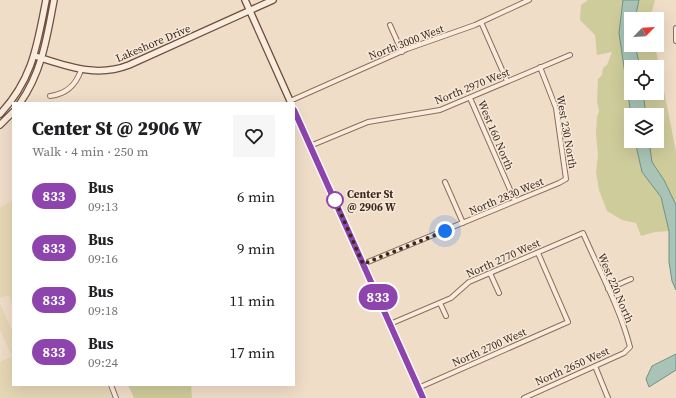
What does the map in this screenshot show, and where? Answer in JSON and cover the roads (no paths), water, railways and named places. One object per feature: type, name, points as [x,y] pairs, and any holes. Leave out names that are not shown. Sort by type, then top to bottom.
[{"type":"main road","points":[[0,114],[20,90],[35,56],[46,0]]},
{"type":"main road","points":[[21,102],[34,81],[42,59],[54,0]]},
{"type":"main road","points":[[245,0],[290,102]]},
{"type":"main road","name":"Lakeshore Drive","points":[[35,56],[81,70],[101,71],[124,67],[273,0]]},
{"type":"main road","points":[[295,112],[423,398]]},
{"type":"main road","points":[[0,125],[12,113]]},
{"type":"street","name":"North 3000 West","points":[[290,102],[402,52],[481,22],[518,2],[529,0]]},
{"type":"street","points":[[481,22],[507,82]]},
{"type":"street","points":[[390,25],[402,52]]},
{"type":"street","points":[[676,28],[676,41]]},
{"type":"street","name":"North 2970 West","points":[[310,146],[359,125],[440,110],[570,55]]},
{"type":"street","name":"West 230 North","points":[[540,67],[556,108],[566,179]]},
{"type":"street","points":[[50,96],[61,94],[72,88],[81,70]]},
{"type":"street","name":"West 160 North","points":[[470,98],[515,201]]},
{"type":"street","name":"North 2830 West","points":[[363,264],[566,179]]},
{"type":"street","points":[[445,182],[462,223]]},
{"type":"street","name":"North 2770 West","points":[[390,324],[451,298],[468,282],[583,233]]},
{"type":"street","name":"West 220 North","points":[[583,233],[627,336],[630,347],[628,350]]},
{"type":"street","name":"North 2700 West","points":[[418,388],[568,322],[538,253]]},
{"type":"street","points":[[490,273],[498,293]]},
{"type":"street","points":[[608,289],[631,279]]},
{"type":"street","points":[[440,303],[446,316]]},
{"type":"street","name":"North 2650 West","points":[[524,398],[628,350]]},
{"type":"street","points":[[595,366],[608,398]]},
{"type":"street","points":[[111,386],[116,398]]},
{"type":"place","name":"Center St @ 2906 W","points":[[335,200]]}]
